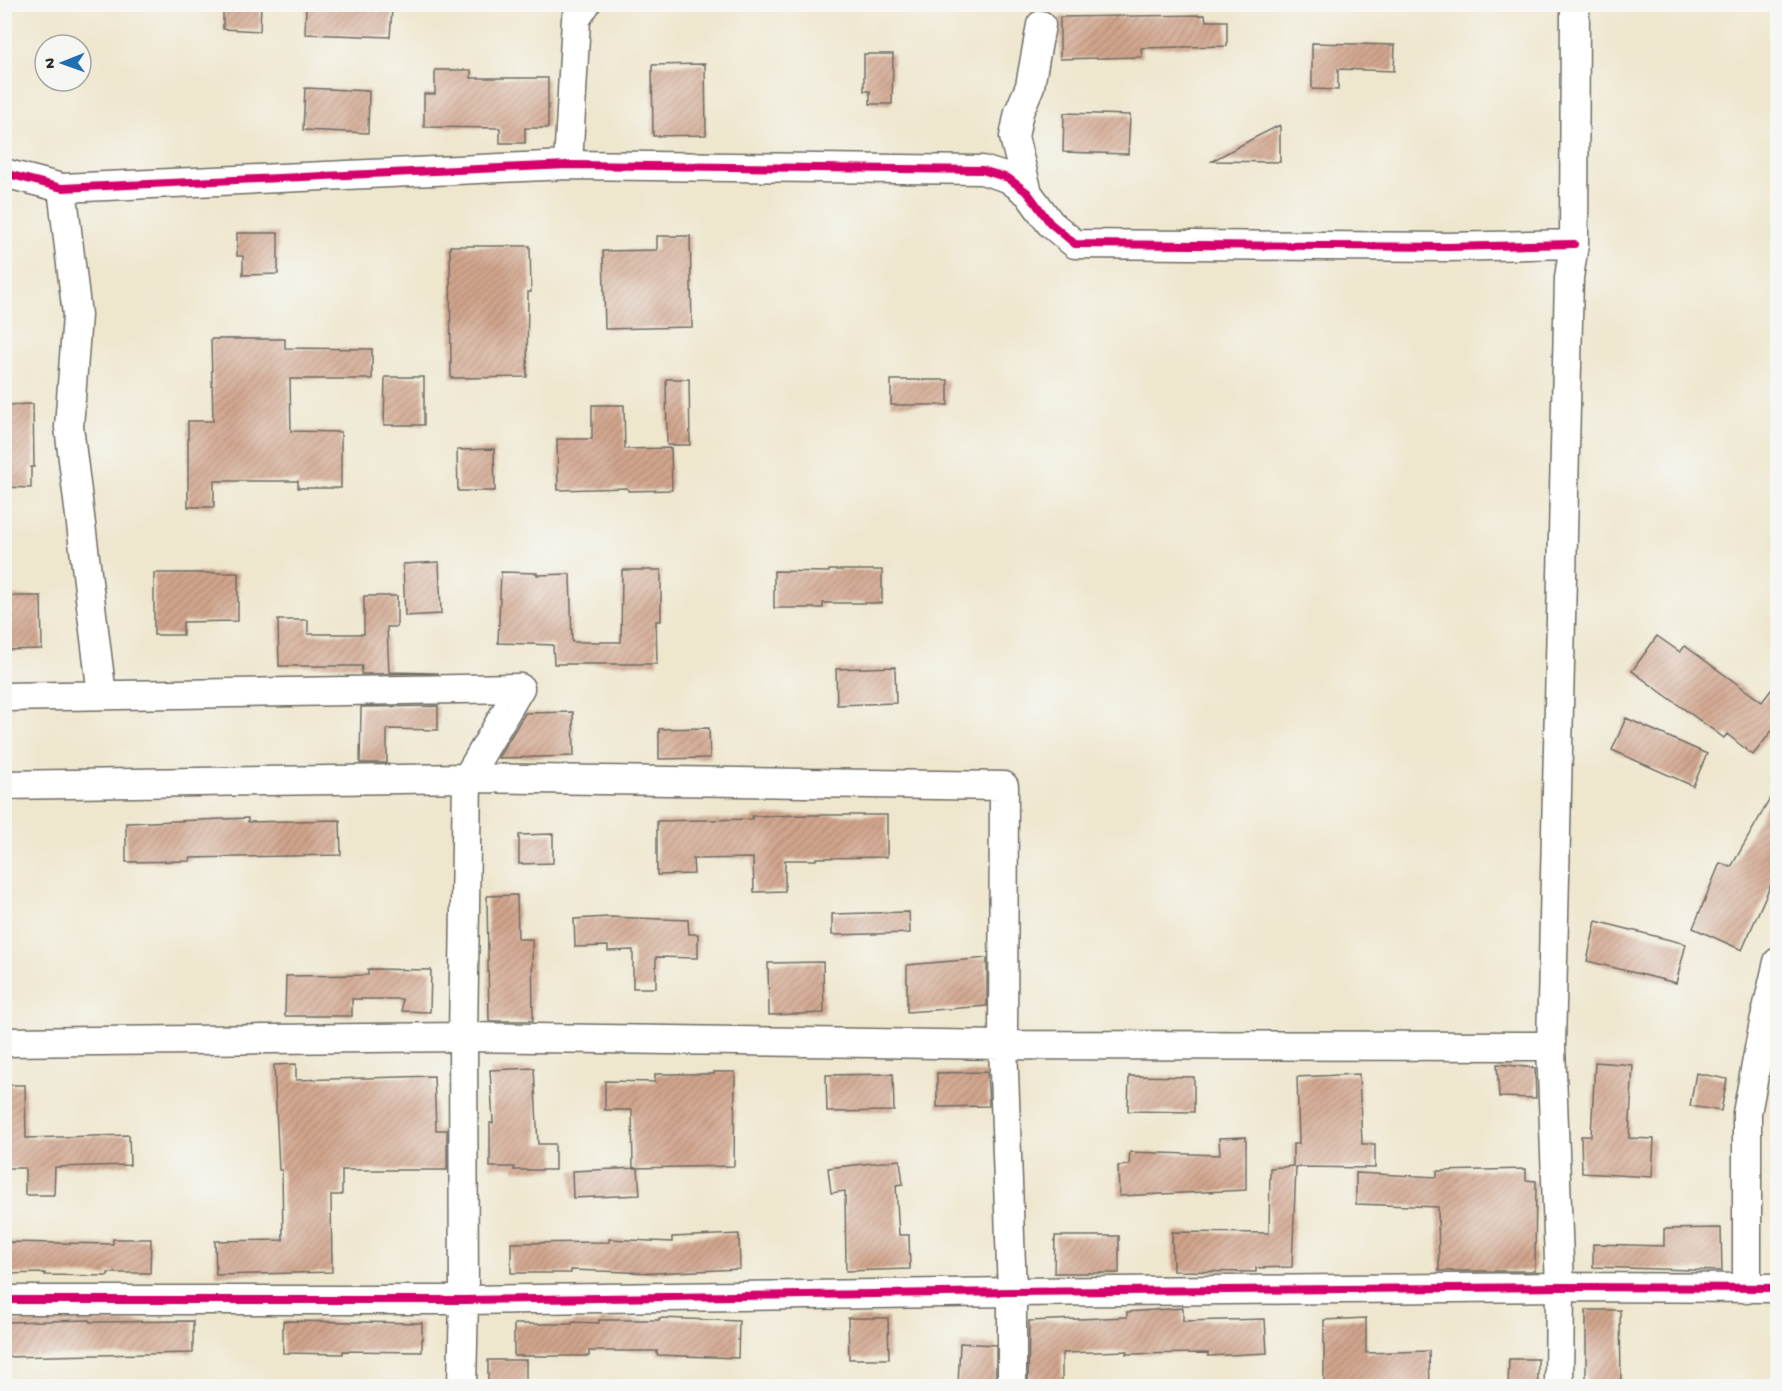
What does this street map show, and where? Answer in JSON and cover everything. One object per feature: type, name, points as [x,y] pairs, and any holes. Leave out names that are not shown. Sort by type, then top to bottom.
[{"type":"street","points":[[568,165],[576,19],[586,4]]},
{"type":"street","points":[[1559,1386],[1560,1287],[1551,1046],[1569,278],[1574,244],[1575,4]]},
{"type":"street","points":[[1028,193],[1014,137],[1019,112],[1030,86],[1041,25]]},
{"type":"street","points":[[4,173],[62,188],[568,165],[982,170],[1008,178],[1028,193],[1050,223],[1075,244],[1448,248],[1574,244]]},
{"type":"street","points":[[62,188],[77,315],[69,428],[102,695]]},
{"type":"street","points":[[4,697],[520,688],[467,778],[463,1037],[462,1386]]},
{"type":"street","points":[[4,785],[467,778],[1004,786],[1003,1045],[1012,1292],[1012,1386]]},
{"type":"street","points":[[1748,1289],[1747,1113],[1778,962]]},
{"type":"street","points":[[4,1042],[463,1037],[1003,1045],[1551,1046]]},
{"type":"street","points":[[4,1300],[464,1300],[1012,1292],[1560,1287],[1778,1288]]},
{"type":"building","points":[[223,4],[261,4],[260,31],[223,29]]},
{"type":"building","points":[[306,5],[392,9],[390,37],[305,34]]},
{"type":"building","points":[[1205,15],[1206,21],[1227,21],[1227,46],[1141,48],[1142,57],[1060,59],[1060,17]]},
{"type":"building","points":[[1312,43],[1395,45],[1394,71],[1338,69],[1338,90],[1312,89]]},
{"type":"building","points":[[864,54],[893,54],[892,104],[870,104],[870,91],[864,91]]},
{"type":"building","points":[[705,64],[706,135],[653,136],[652,65]]},
{"type":"building","points":[[435,70],[471,70],[471,78],[548,78],[548,128],[525,128],[525,143],[500,143],[500,128],[424,127],[424,94],[435,94]]},
{"type":"building","points":[[305,88],[369,91],[368,133],[303,130]]},
{"type":"building","points":[[1064,113],[1130,115],[1128,154],[1063,152]]},
{"type":"building","points":[[1280,125],[1280,162],[1212,161],[1254,138]]},
{"type":"building","points":[[237,233],[278,233],[278,274],[243,275],[243,256],[237,256]]},
{"type":"building","points":[[657,236],[690,236],[692,327],[605,329],[603,251],[657,250]]},
{"type":"building","points":[[450,246],[530,246],[531,292],[528,292],[527,377],[451,378]]},
{"type":"building","points":[[211,339],[285,339],[285,348],[372,349],[372,379],[290,379],[291,431],[341,432],[341,488],[298,488],[298,481],[214,481],[214,507],[188,507],[188,421],[213,421]]},
{"type":"building","points":[[385,377],[424,377],[424,425],[384,425]]},
{"type":"building","points":[[666,379],[689,379],[690,445],[667,445]]},
{"type":"building","points":[[891,380],[948,380],[948,405],[891,405]]},
{"type":"building","points":[[33,404],[34,467],[31,467],[31,488],[4,487],[4,405]]},
{"type":"building","points":[[592,405],[624,405],[625,449],[671,448],[672,490],[628,491],[627,488],[558,490],[557,439],[592,439]]},
{"type":"building","points":[[494,449],[495,491],[458,491],[457,450]]},
{"type":"building","points":[[439,562],[441,614],[405,616],[403,564]]},
{"type":"building","points":[[622,570],[661,570],[661,621],[656,621],[657,664],[554,664],[553,645],[498,643],[501,572],[537,573],[537,575],[570,574],[572,642],[621,642]]},
{"type":"building","points":[[829,570],[882,570],[882,603],[823,603],[823,608],[774,608],[774,571],[829,572]]},
{"type":"building","points":[[154,573],[238,573],[238,621],[183,622],[183,635],[154,635]]},
{"type":"building","points":[[4,596],[41,596],[42,649],[4,650]]},
{"type":"building","points":[[364,596],[397,596],[397,627],[387,627],[389,672],[439,673],[361,674],[362,666],[279,666],[278,620],[308,620],[308,634],[364,634]]},
{"type":"building","points":[[1657,636],[1680,652],[1685,646],[1762,702],[1778,681],[1778,723],[1753,755],[1727,734],[1724,738],[1632,671]]},
{"type":"building","points":[[895,667],[896,703],[837,705],[836,669]]},
{"type":"building","points":[[438,706],[438,730],[387,729],[387,763],[360,763],[361,707]]},
{"type":"building","points":[[573,712],[574,756],[498,758],[525,713]]},
{"type":"building","points":[[1626,718],[1707,754],[1693,786],[1612,750]]},
{"type":"building","points":[[709,728],[710,758],[659,759],[659,729]]},
{"type":"building","points":[[1778,785],[1778,868],[1742,950],[1693,928],[1720,863],[1731,867]]},
{"type":"building","points":[[816,815],[887,815],[887,857],[785,860],[785,891],[754,892],[753,858],[693,859],[694,874],[657,875],[657,821]]},
{"type":"building","points":[[248,818],[248,822],[340,820],[341,855],[190,858],[190,861],[126,862],[126,823]]},
{"type":"building","points":[[553,834],[553,863],[519,864],[519,835]]},
{"type":"building","points":[[517,895],[518,939],[532,939],[533,1021],[489,1021],[487,896]]},
{"type":"building","points":[[909,912],[910,933],[832,935],[832,914]]},
{"type":"building","points":[[608,917],[688,920],[689,934],[698,934],[698,958],[656,957],[656,988],[633,988],[633,950],[608,951],[608,946],[575,947],[574,919]]},
{"type":"building","points":[[1596,921],[1686,944],[1676,983],[1587,961]]},
{"type":"building","points":[[987,958],[987,1006],[907,1012],[907,965]]},
{"type":"building","points":[[823,962],[824,1013],[769,1015],[768,963]]},
{"type":"building","points":[[368,969],[431,970],[430,1012],[402,1011],[402,999],[352,999],[352,1016],[285,1016],[286,976],[368,975]]},
{"type":"building","points":[[1595,1062],[1633,1065],[1629,1138],[1654,1139],[1652,1177],[1582,1173],[1581,1136],[1591,1136]]},
{"type":"building","points":[[296,1064],[296,1080],[434,1076],[436,1130],[447,1130],[447,1170],[342,1170],[342,1195],[331,1195],[332,1272],[216,1275],[215,1241],[283,1240],[282,1170],[279,1170],[274,1065]]},
{"type":"building","points":[[1497,1064],[1535,1068],[1536,1098],[1499,1097]]},
{"type":"building","points":[[534,1068],[538,1144],[555,1144],[555,1170],[514,1170],[514,1167],[490,1167],[490,1123],[493,1123],[490,1070]]},
{"type":"building","points":[[714,1072],[735,1072],[734,1166],[633,1168],[632,1110],[605,1110],[605,1081],[655,1082],[655,1074],[714,1074]]},
{"type":"building","points":[[987,1072],[989,1106],[937,1107],[937,1073]]},
{"type":"building","points":[[1696,1073],[1727,1079],[1721,1111],[1690,1106]]},
{"type":"building","points":[[893,1074],[894,1111],[827,1112],[826,1075]]},
{"type":"building","points":[[1359,1074],[1362,1144],[1375,1144],[1375,1168],[1296,1167],[1292,1267],[1256,1268],[1256,1272],[1173,1271],[1172,1232],[1269,1233],[1270,1168],[1293,1166],[1293,1144],[1299,1144],[1297,1077]]},
{"type":"building","points":[[1129,1076],[1194,1077],[1194,1112],[1128,1111]]},
{"type":"building","points":[[4,1085],[25,1085],[26,1138],[129,1135],[130,1165],[55,1167],[54,1195],[25,1195],[25,1168],[4,1168]]},
{"type":"building","points":[[1246,1137],[1246,1190],[1119,1196],[1118,1166],[1129,1165],[1130,1152],[1220,1155],[1219,1138]]},
{"type":"building","points":[[900,1160],[903,1184],[896,1185],[899,1235],[909,1235],[910,1269],[846,1271],[845,1191],[831,1193],[828,1168]]},
{"type":"building","points":[[638,1168],[640,1195],[573,1198],[572,1171]]},
{"type":"building","points":[[1526,1169],[1526,1180],[1536,1181],[1535,1271],[1439,1271],[1438,1207],[1356,1204],[1356,1173],[1437,1177],[1437,1171]]},
{"type":"building","points":[[1721,1228],[1722,1271],[1593,1267],[1593,1244],[1664,1246],[1664,1229]]},
{"type":"building","points":[[739,1234],[740,1269],[655,1273],[571,1270],[571,1273],[511,1273],[511,1243],[609,1242],[609,1239],[672,1242],[672,1237]]},
{"type":"building","points":[[1055,1236],[1119,1236],[1119,1273],[1054,1273]]},
{"type":"building","points":[[113,1239],[151,1239],[150,1273],[108,1273],[108,1276],[4,1274],[4,1242],[113,1244]]},
{"type":"building","points":[[1183,1308],[1183,1321],[1265,1319],[1267,1353],[1208,1356],[1208,1353],[1126,1354],[1127,1351],[1062,1353],[1062,1386],[1028,1386],[1029,1321],[1127,1317],[1127,1312]]},
{"type":"building","points":[[1586,1310],[1620,1310],[1621,1386],[1586,1386]]},
{"type":"building","points":[[659,1318],[739,1321],[738,1358],[657,1355],[657,1351],[589,1351],[589,1356],[514,1356],[514,1324],[599,1323],[599,1320],[659,1320]]},
{"type":"building","points":[[848,1318],[888,1318],[889,1359],[849,1359]]},
{"type":"building","points":[[1366,1318],[1366,1353],[1429,1351],[1430,1386],[1324,1386],[1324,1320]]},
{"type":"building","points":[[90,1320],[90,1322],[193,1321],[193,1353],[4,1357],[4,1322]]},
{"type":"building","points":[[283,1321],[422,1323],[422,1352],[283,1353]]},
{"type":"building","points":[[960,1343],[996,1345],[996,1386],[958,1386]]},
{"type":"building","points":[[1509,1359],[1538,1359],[1538,1386],[1508,1386]]},
{"type":"building","points":[[488,1360],[526,1360],[526,1386],[488,1386]]},
{"type":"cycle path","points":[[4,173],[62,188],[568,165],[982,170],[1008,178],[1028,193],[1050,223],[1075,244],[1448,247],[1574,244]]},
{"type":"cycle path","points":[[4,1300],[464,1300],[1012,1292],[1560,1287],[1778,1288]]}]
